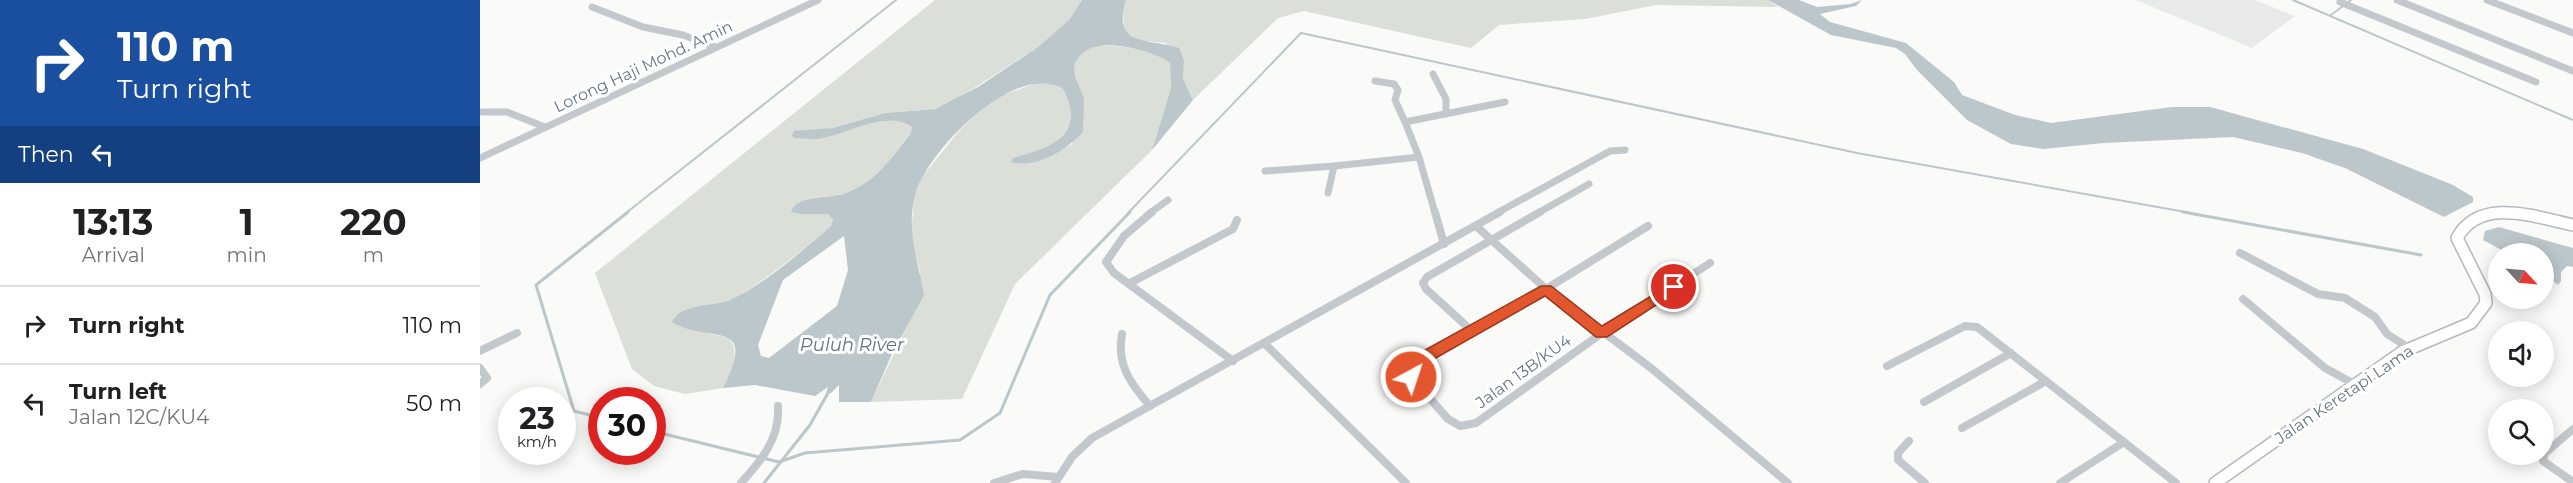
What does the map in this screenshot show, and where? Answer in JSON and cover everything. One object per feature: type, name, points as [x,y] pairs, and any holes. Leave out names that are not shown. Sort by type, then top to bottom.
[{"type":"street","name":"Lorong Haji Mohd. Amin","points":[[480,158],[818,0]]},
{"type":"street","points":[[2397,0],[2573,71]]},
{"type":"street","points":[[2487,0],[2573,33]]},
{"type":"street","points":[[2342,3],[2536,82]]},
{"type":"street","points":[[592,7],[643,27],[683,35],[715,47]]},
{"type":"street","points":[[1433,74],[1446,99],[1446,114]]},
{"type":"street","points":[[1375,81],[1394,84],[1398,90],[1395,100],[1419,157],[1444,244]]},
{"type":"street","points":[[1405,122],[1505,102]]},
{"type":"street","points":[[482,112],[507,112],[545,127]]},
{"type":"street","points":[[994,483],[1023,474],[1056,480],[1072,457],[1092,438],[1610,151],[1625,150]]},
{"type":"street","points":[[1265,171],[1419,157]]},
{"type":"street","points":[[1328,193],[1334,166]]},
{"type":"street","points":[[1589,184],[1427,277],[1423,283],[1426,289],[1473,332],[1648,226]]},
{"type":"street","points":[[1167,200],[1140,222],[1109,254],[1106,262],[1114,273],[1233,361]]},
{"type":"street","name":"Jalan Keretapi Lama","points":[[2215,483],[2409,348],[2467,327],[2484,309],[2486,303],[2484,288],[2458,242],[2457,236],[2462,228],[2475,218],[2493,212],[2573,225]]},
{"type":"street","points":[[1130,284],[1233,229],[1237,220]]},
{"type":"street","points":[[1476,226],[1546,289],[1651,368],[1788,483]]},
{"type":"street","points":[[2240,253],[2318,294],[2342,296],[2375,317],[2387,334],[2409,348]]},
{"type":"street","name":"Jalan 13B/KU4","points":[[1473,332],[1420,360],[1411,377],[1448,419],[1460,426],[1476,423],[1602,333],[1710,263]]},
{"type":"street","points":[[2243,299],[2325,368],[2356,385]]},
{"type":"street","points":[[1887,366],[1965,326],[1977,327],[2176,483]]},
{"type":"street","points":[[480,351],[517,333]]},
{"type":"street","points":[[1122,334],[1120,345],[1127,379],[1150,406]]},
{"type":"street","points":[[1265,344],[1406,483]]},
{"type":"street","points":[[1924,402],[2011,353]]},
{"type":"street","points":[[480,368],[487,378],[480,384]]},
{"type":"street","points":[[1962,428],[2046,381]]},
{"type":"street","points":[[744,480],[770,446],[780,421],[778,406]]},
{"type":"street","points":[[2554,445],[2573,429]]},
{"type":"street","points":[[1909,441],[1898,453],[1898,460],[1925,483]]},
{"type":"street","points":[[2060,483],[2124,442]]},
{"type":"street","points":[[2549,465],[2573,482]]},
{"type":"shaded area","points":[[935,0],[1082,0],[1069,20],[1038,47],[957,99],[934,109],[885,113],[795,138],[823,138],[880,122],[902,122],[912,127],[890,160],[866,182],[846,193],[807,200],[795,207],[792,212],[828,214],[833,220],[831,226],[796,255],[732,299],[688,310],[674,317],[679,326],[729,338],[733,344],[734,363],[723,388],[685,394],[666,389],[666,387],[654,386],[632,369],[595,273]]},
{"type":"shaded area","points":[[1126,0],[1768,0],[1778,7],[1656,5],[1585,19],[1499,25],[1471,48],[1304,11],[1278,18],[1193,100],[1183,79],[1184,61],[1165,43],[1138,40],[1124,30],[1123,11]]},
{"type":"shaded area","points":[[2136,0],[2255,0],[2295,16],[2252,48]]},
{"type":"shaded area","points":[[1094,46],[1134,48],[1170,63],[1171,88],[1152,150],[1015,284],[962,399],[871,402],[908,324],[920,272],[911,239],[914,197],[922,177],[959,131],[983,107],[1003,95],[1039,82],[1047,82],[1063,89],[1068,101],[1070,120],[1067,128],[1055,142],[1036,153],[1039,160],[1072,144],[1084,98],[1074,77],[1074,63],[1084,51]]},
{"type":"water","name":"Puluh River","points":[[1082,0],[1126,0],[1123,15],[1124,26],[1128,33],[1145,41],[1179,48],[1184,61],[1183,79],[1193,100],[1152,150],[1171,88],[1170,63],[1154,54],[1109,45],[1088,49],[1081,54],[1074,64],[1075,77],[1084,98],[1083,132],[1060,151],[1031,163],[1011,162],[1013,158],[1040,150],[1051,144],[1067,129],[1071,118],[1063,89],[1044,83],[1021,87],[998,98],[954,135],[922,178],[915,196],[912,233],[924,295],[892,354],[871,402],[839,402],[839,385],[831,393],[826,393],[828,387],[815,396],[755,385],[723,388],[733,365],[735,351],[732,342],[725,337],[686,328],[672,322],[676,316],[690,309],[730,300],[783,266],[831,226],[833,220],[828,214],[791,212],[794,206],[815,198],[846,193],[866,182],[890,160],[910,134],[912,127],[902,122],[880,122],[813,139],[795,138],[792,136],[794,131],[832,128],[885,113],[935,109],[978,87],[1038,47],[1069,20]],"holes":[[[844,236],[848,270],[837,306],[769,358],[761,356],[758,345],[783,280]]]},
{"type":"water","points":[[1768,0],[1799,0],[1817,7],[1850,4],[1862,0],[1856,6],[1820,14],[1830,22],[1906,43],[1954,82],[1962,95],[2015,115],[2051,123],[2172,107],[2210,107],[2363,149],[2453,185],[2473,197],[2473,202],[2444,217],[2345,168],[2302,153],[2233,137],[2104,143],[2043,149],[2011,144],[1967,120],[1917,70],[1905,54],[1896,48],[1831,35]]},
{"type":"water","points":[[2499,227],[2573,248],[2573,267],[2567,266],[2561,272],[2561,281],[2558,285],[2554,282],[2554,243],[2489,243],[2483,240],[2485,231]]},
{"type":"waterway","points":[[626,213],[896,0]]},
{"type":"waterway","points":[[2293,0],[2573,120]]},
{"type":"waterway","points":[[2331,15],[2351,0]]},
{"type":"waterway","points":[[1128,213],[1301,33],[1857,153],[2191,213]]},
{"type":"waterway","points":[[588,414],[574,411],[536,285],[628,212]]},
{"type":"waterway","points":[[781,461],[805,453],[960,440],[1000,413],[1050,295],[1130,212]]},
{"type":"waterway","points":[[2183,212],[2421,255]]},
{"type":"waterway","points":[[781,461],[810,425],[828,393]]},
{"type":"waterway","points":[[666,434],[781,461]]},
{"type":"waterway","points":[[764,483],[781,461]]},
{"type":"route","points":[[1411,377],[1420,360],[1546,289],[1602,333],[1674,287]]}]
